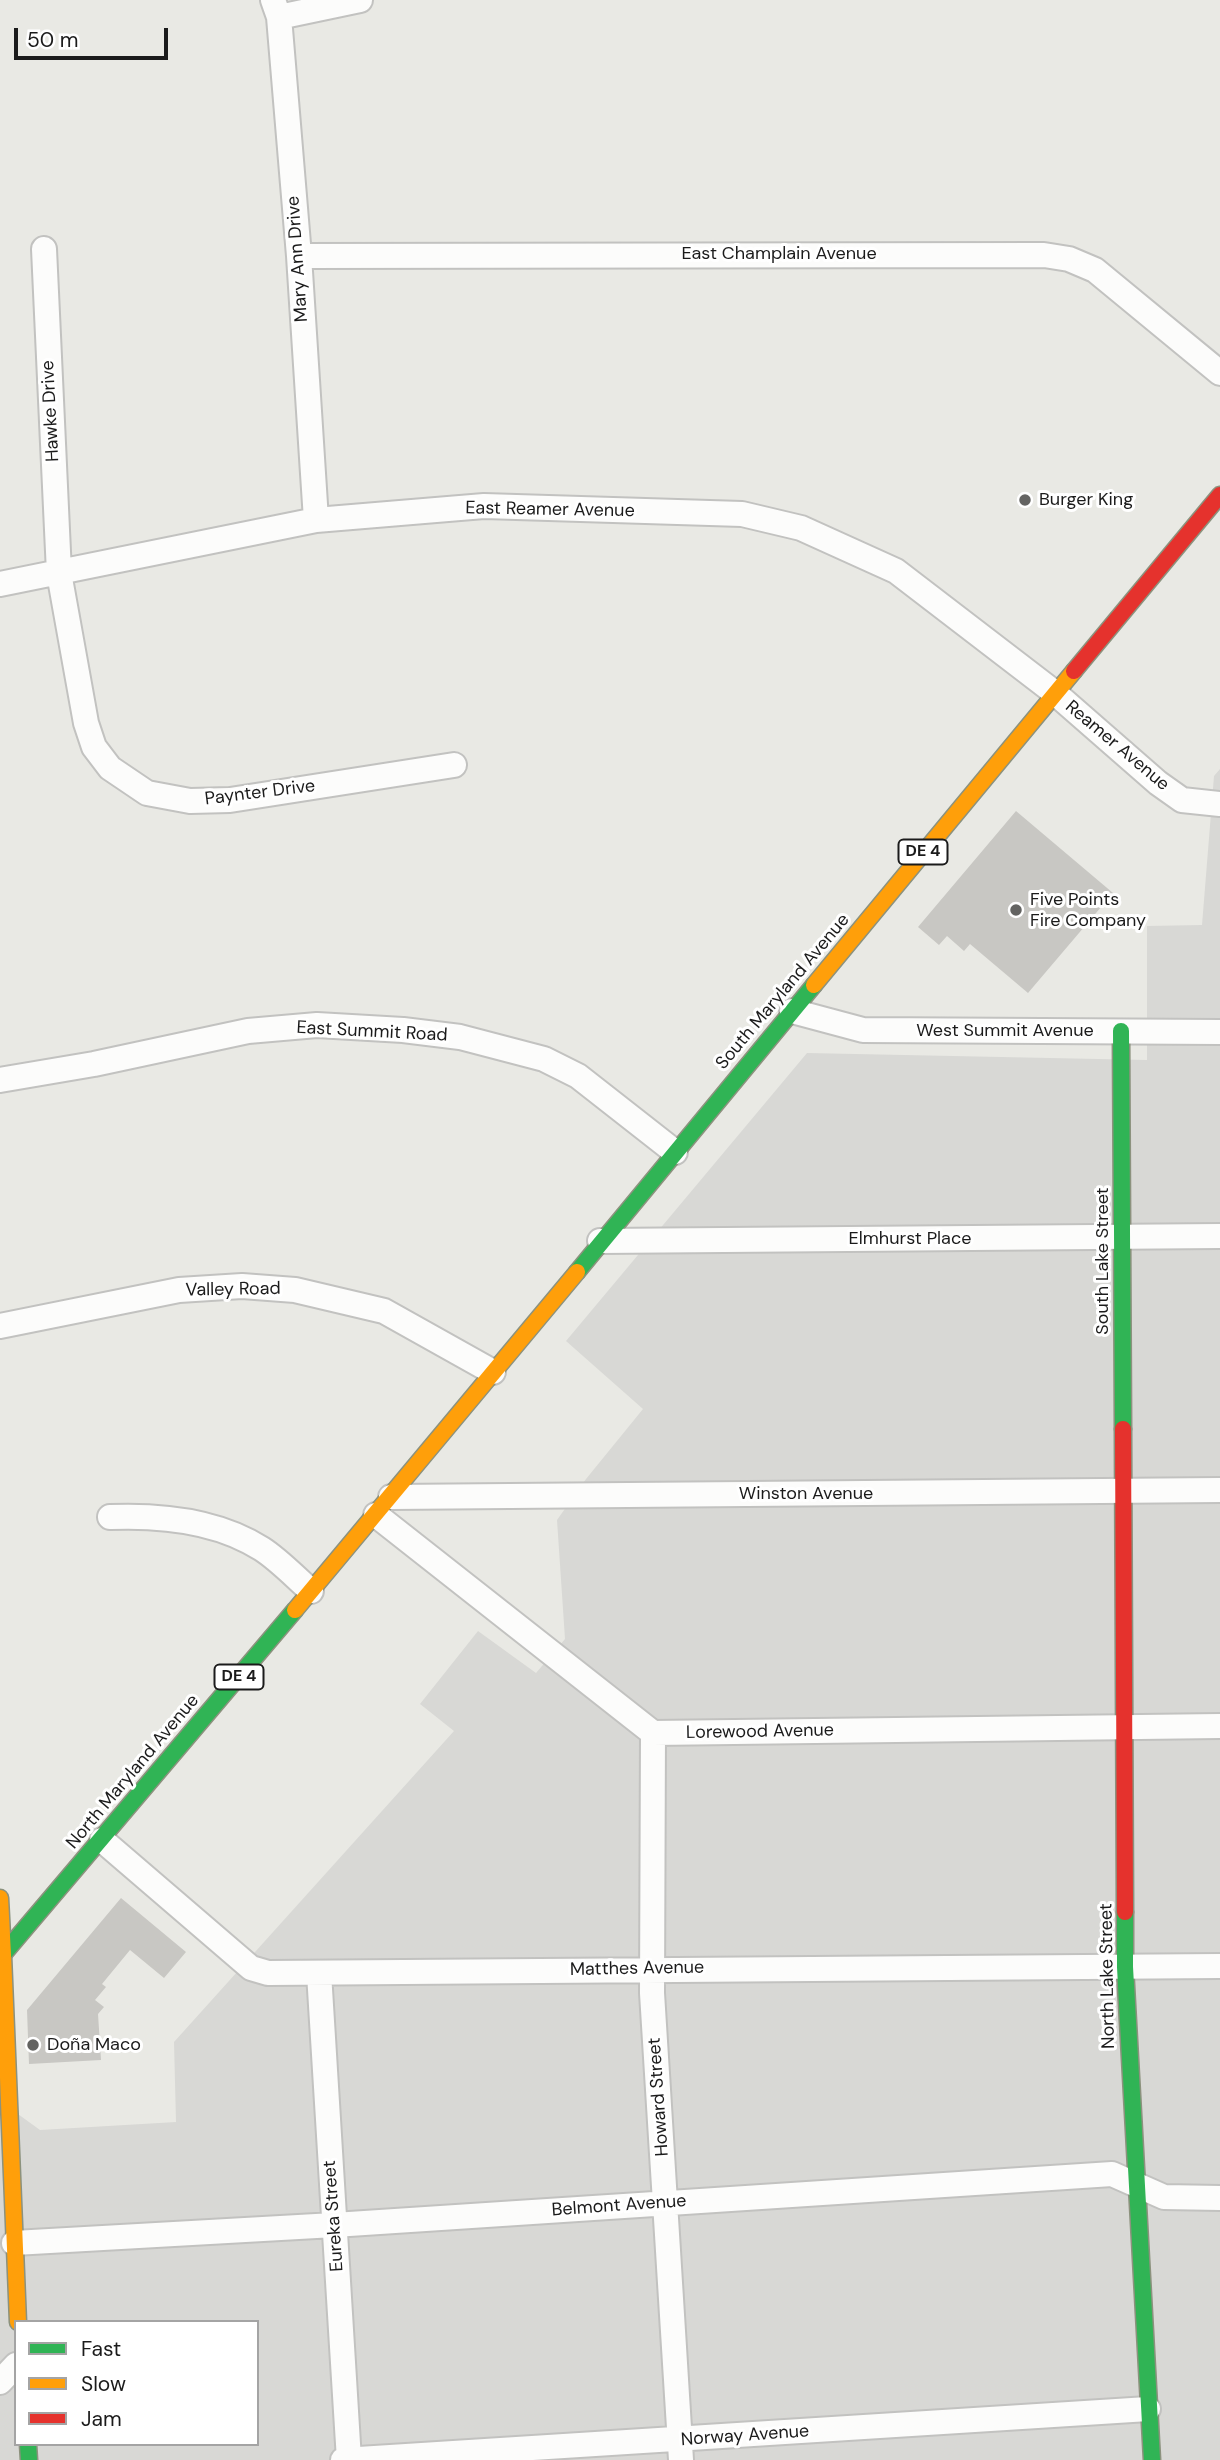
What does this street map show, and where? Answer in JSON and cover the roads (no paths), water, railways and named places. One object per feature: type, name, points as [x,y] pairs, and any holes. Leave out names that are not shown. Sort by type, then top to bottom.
[{"type":"main road","name":"South Maryland Avenue","points":[[384,1506],[600,1241],[1220,495]]},
{"type":"main road","name":"South Lake Street","points":[[1121,1031],[1124,1491]]},
{"type":"main road","name":"North Lake Street","points":[[1124,1491],[1125,1967],[1152,2460]]},
{"type":"main road","name":"North Maryland Avenue","points":[[1,1956],[384,1506]]},
{"type":"main road","points":[[0,1898],[18,2320]]},
{"type":"main road","points":[[0,2083],[9,2102]]},
{"type":"street","points":[[276,9],[360,0]]},
{"type":"street","name":"Mary Ann Drive","points":[[276,9],[299,256],[316,520]]},
{"type":"street","name":"Hawke Drive","points":[[44,249],[58,573]]},
{"type":"street","name":"East Champlain Avenue","points":[[299,256],[1044,255],[1069,259],[1095,270],[1220,373]]},
{"type":"street","name":"East Reamer Avenue","points":[[0,584],[316,520],[484,506],[742,514],[801,528],[896,571],[1055,693]]},
{"type":"street","name":"Paynter Drive","points":[[58,573],[86,723],[94,747],[110,768],[147,793],[190,801],[230,800],[454,765]]},
{"type":"street","name":"Reamer Avenue","points":[[1055,693],[1158,783],[1182,800],[1220,804]]},
{"type":"street","name":"West Summit Avenue","points":[[792,1011],[863,1030],[1220,1032]]},
{"type":"street","name":"East Summit Road","points":[[0,1080],[94,1064],[248,1031],[317,1025],[403,1030],[460,1037],[544,1059],[578,1076],[675,1152]]},
{"type":"street","name":"Elmhurst Place","points":[[600,1241],[1220,1236]]},
{"type":"street","name":"Valley Road","points":[[0,1326],[179,1290],[242,1286],[295,1290],[384,1311],[493,1373]]},
{"type":"street","name":"Winston Avenue","points":[[384,1506],[1220,1490]]},
{"type":"street","points":[[384,1506],[653,1733]]},
{"type":"street","points":[[110,1517],[178,1519],[227,1532],[262,1549],[312,1591]]},
{"type":"street","name":"Lorewood Avenue","points":[[653,1733],[1220,1726]]},
{"type":"street","name":"Howard Street","points":[[653,1733],[653,1969],[680,2450]]},
{"type":"street","name":"Matthes Avenue","points":[[102,1840],[251,1968],[268,1973],[1220,1966]]},
{"type":"street","name":"Eureka Street","points":[[319,1973],[349,2460]]},
{"type":"street","name":"Belmont Avenue","points":[[14,2243],[334,2225],[1112,2174],[1164,2197],[1220,2198]]},
{"type":"street","points":[[0,2382],[14,2367]]},
{"type":"street","name":"Norway Avenue","points":[[343,2460],[680,2450],[1148,2409]]},
{"type":"place","name":"Burger King","points":[[1025,500]]},
{"type":"place","name":"Five Points Fire Company","points":[[1016,910]]},
{"type":"place","name":"Doña Maco","points":[[33,2045]]}]
